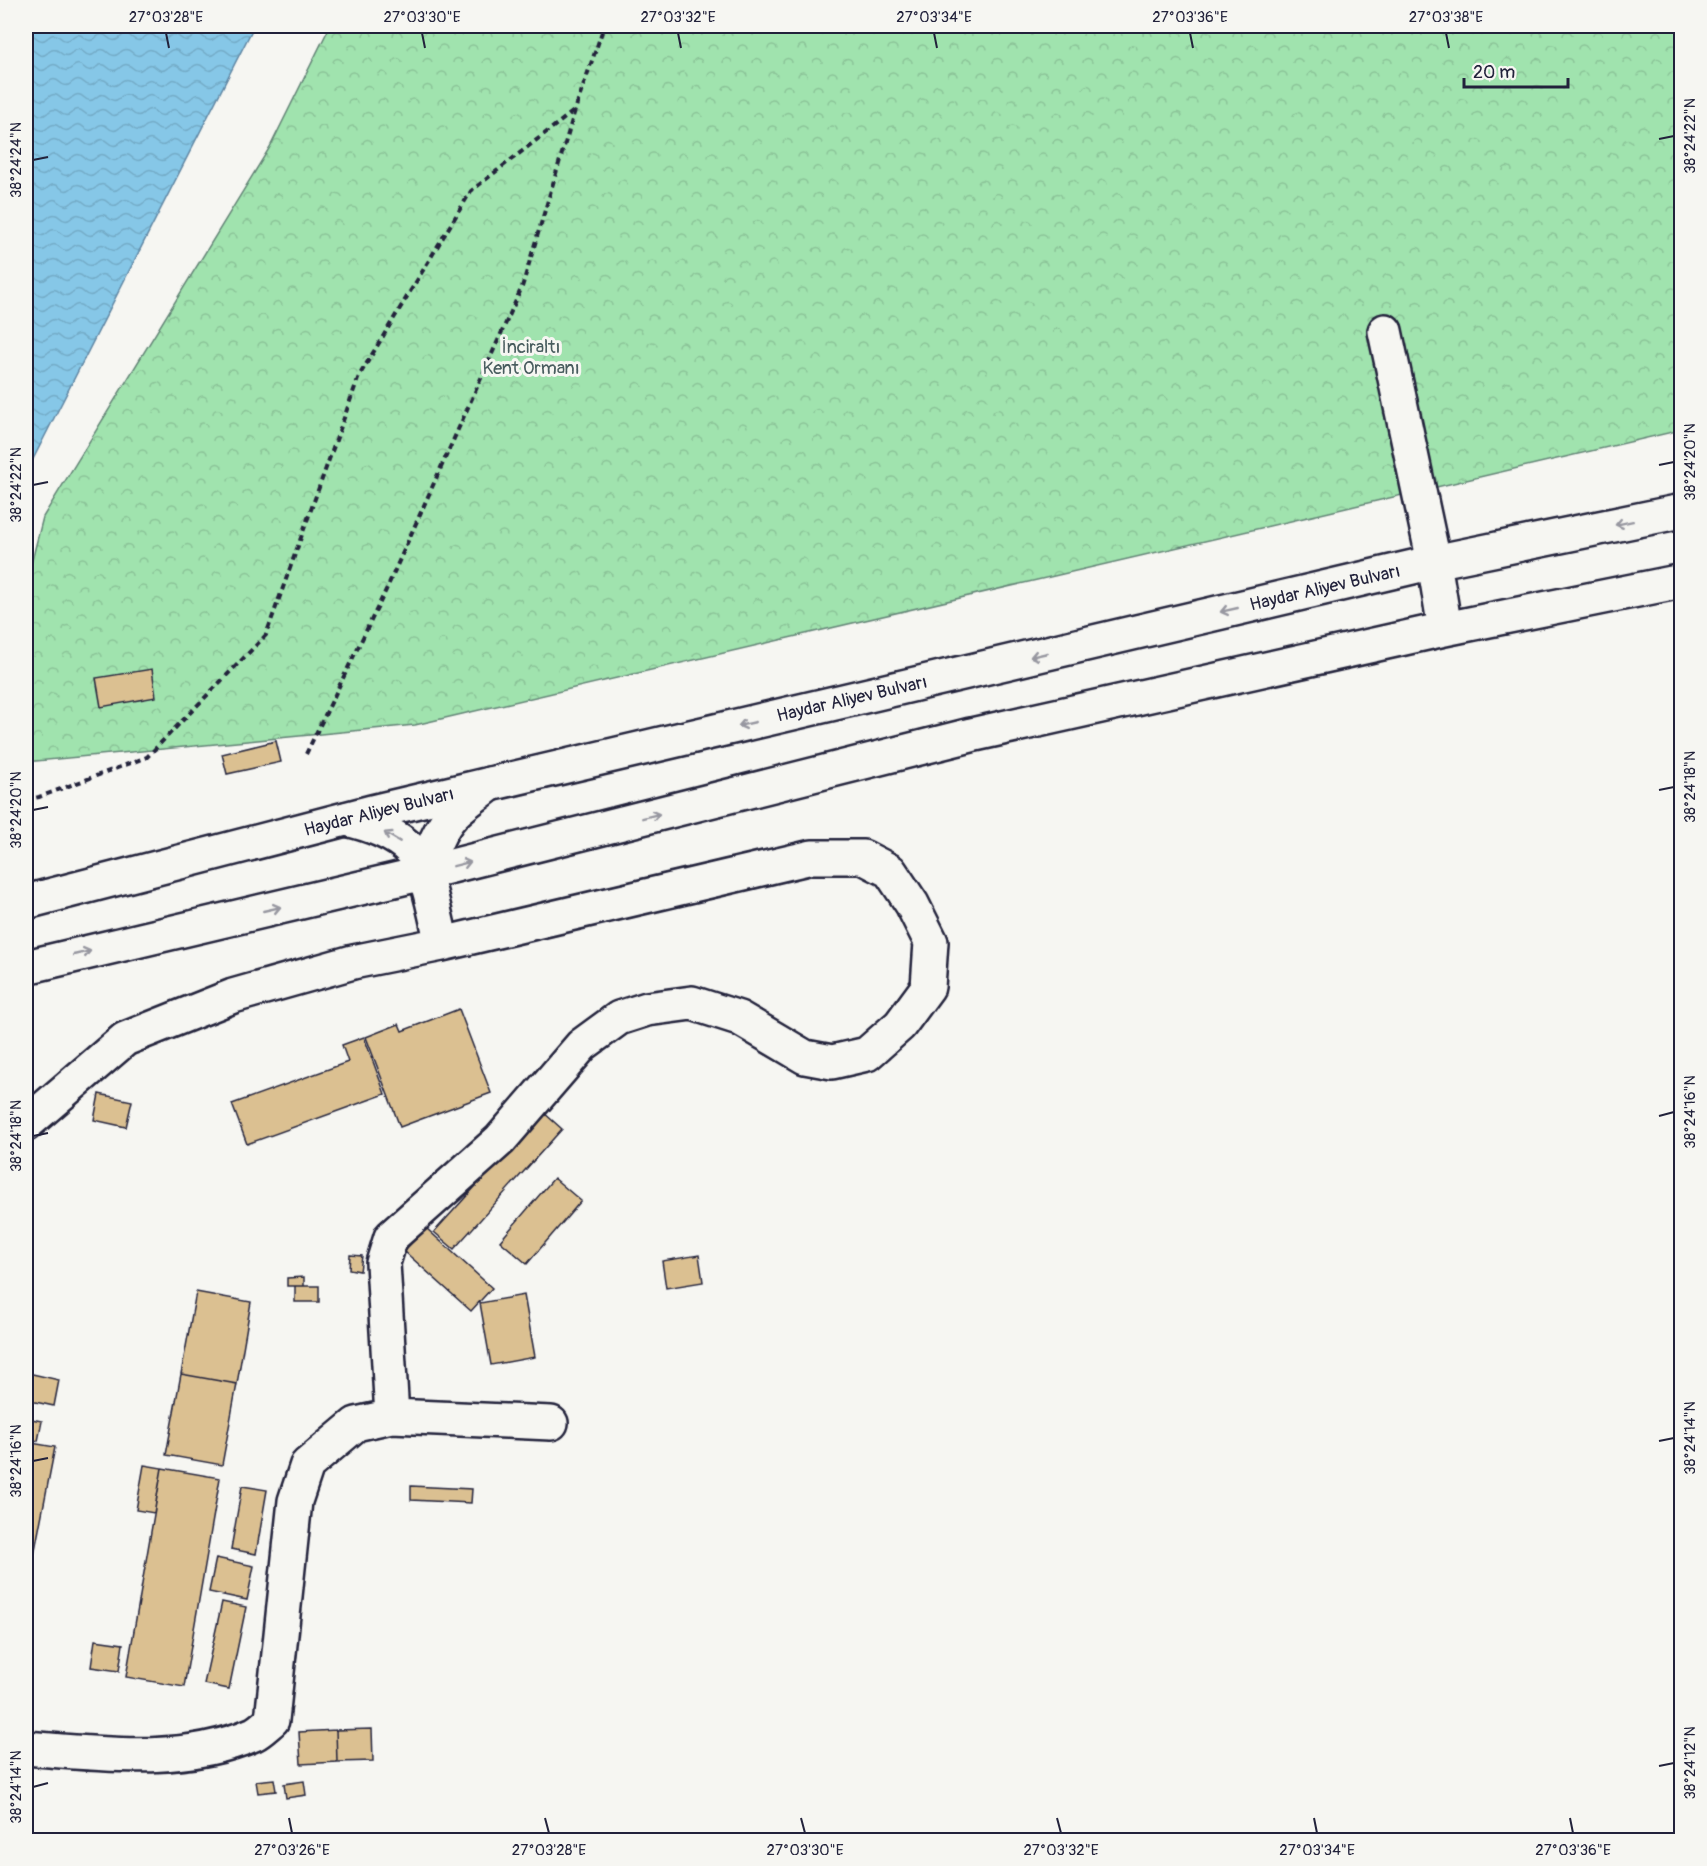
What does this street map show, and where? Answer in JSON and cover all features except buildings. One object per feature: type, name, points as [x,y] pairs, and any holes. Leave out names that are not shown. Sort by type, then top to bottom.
[{"type":"main road","points":[[1385,331],[1434,562],[1445,629]]},
{"type":"main road","name":"Haydar Aliyev Bulvarı","points":[[26,902],[490,784],[1434,562],[1682,511]]},
{"type":"main road","points":[[26,967],[424,873],[971,735],[1445,629],[1682,581]]},
{"type":"main road","points":[[424,873],[444,825],[454,813],[490,784]]},
{"type":"main road","points":[[346,819],[372,825],[413,851],[424,873],[442,944]]},
{"type":"main road","points":[[26,1124],[125,1039],[233,996],[352,962],[442,944],[812,857],[863,857],[890,871],[912,904],[931,942],[928,987],[900,1025],[867,1054],[832,1062],[805,1057],[739,1018],[692,1003],[647,1009],[619,1018],[582,1045],[500,1140],[391,1237],[383,1263],[392,1416]]},
{"type":"main road","points":[[26,1748],[117,1756],[199,1751],[255,1733],[272,1720],[295,1501],[307,1465],[356,1424],[392,1416],[551,1423]]},
{"type":"path","points":[[306,754],[386,590],[522,287],[575,110],[604,26]]},
{"type":"path","points":[[26,800],[147,757],[266,635],[359,376],[471,191],[575,110]]},
{"type":"green space","name":"İnciraltı Kent Ormanı","points":[[330,26],[1681,26],[1681,430],[415,725],[26,762],[26,584],[43,517],[270,147]]},
{"type":"water","points":[[26,26],[254,26],[26,473]]}]
